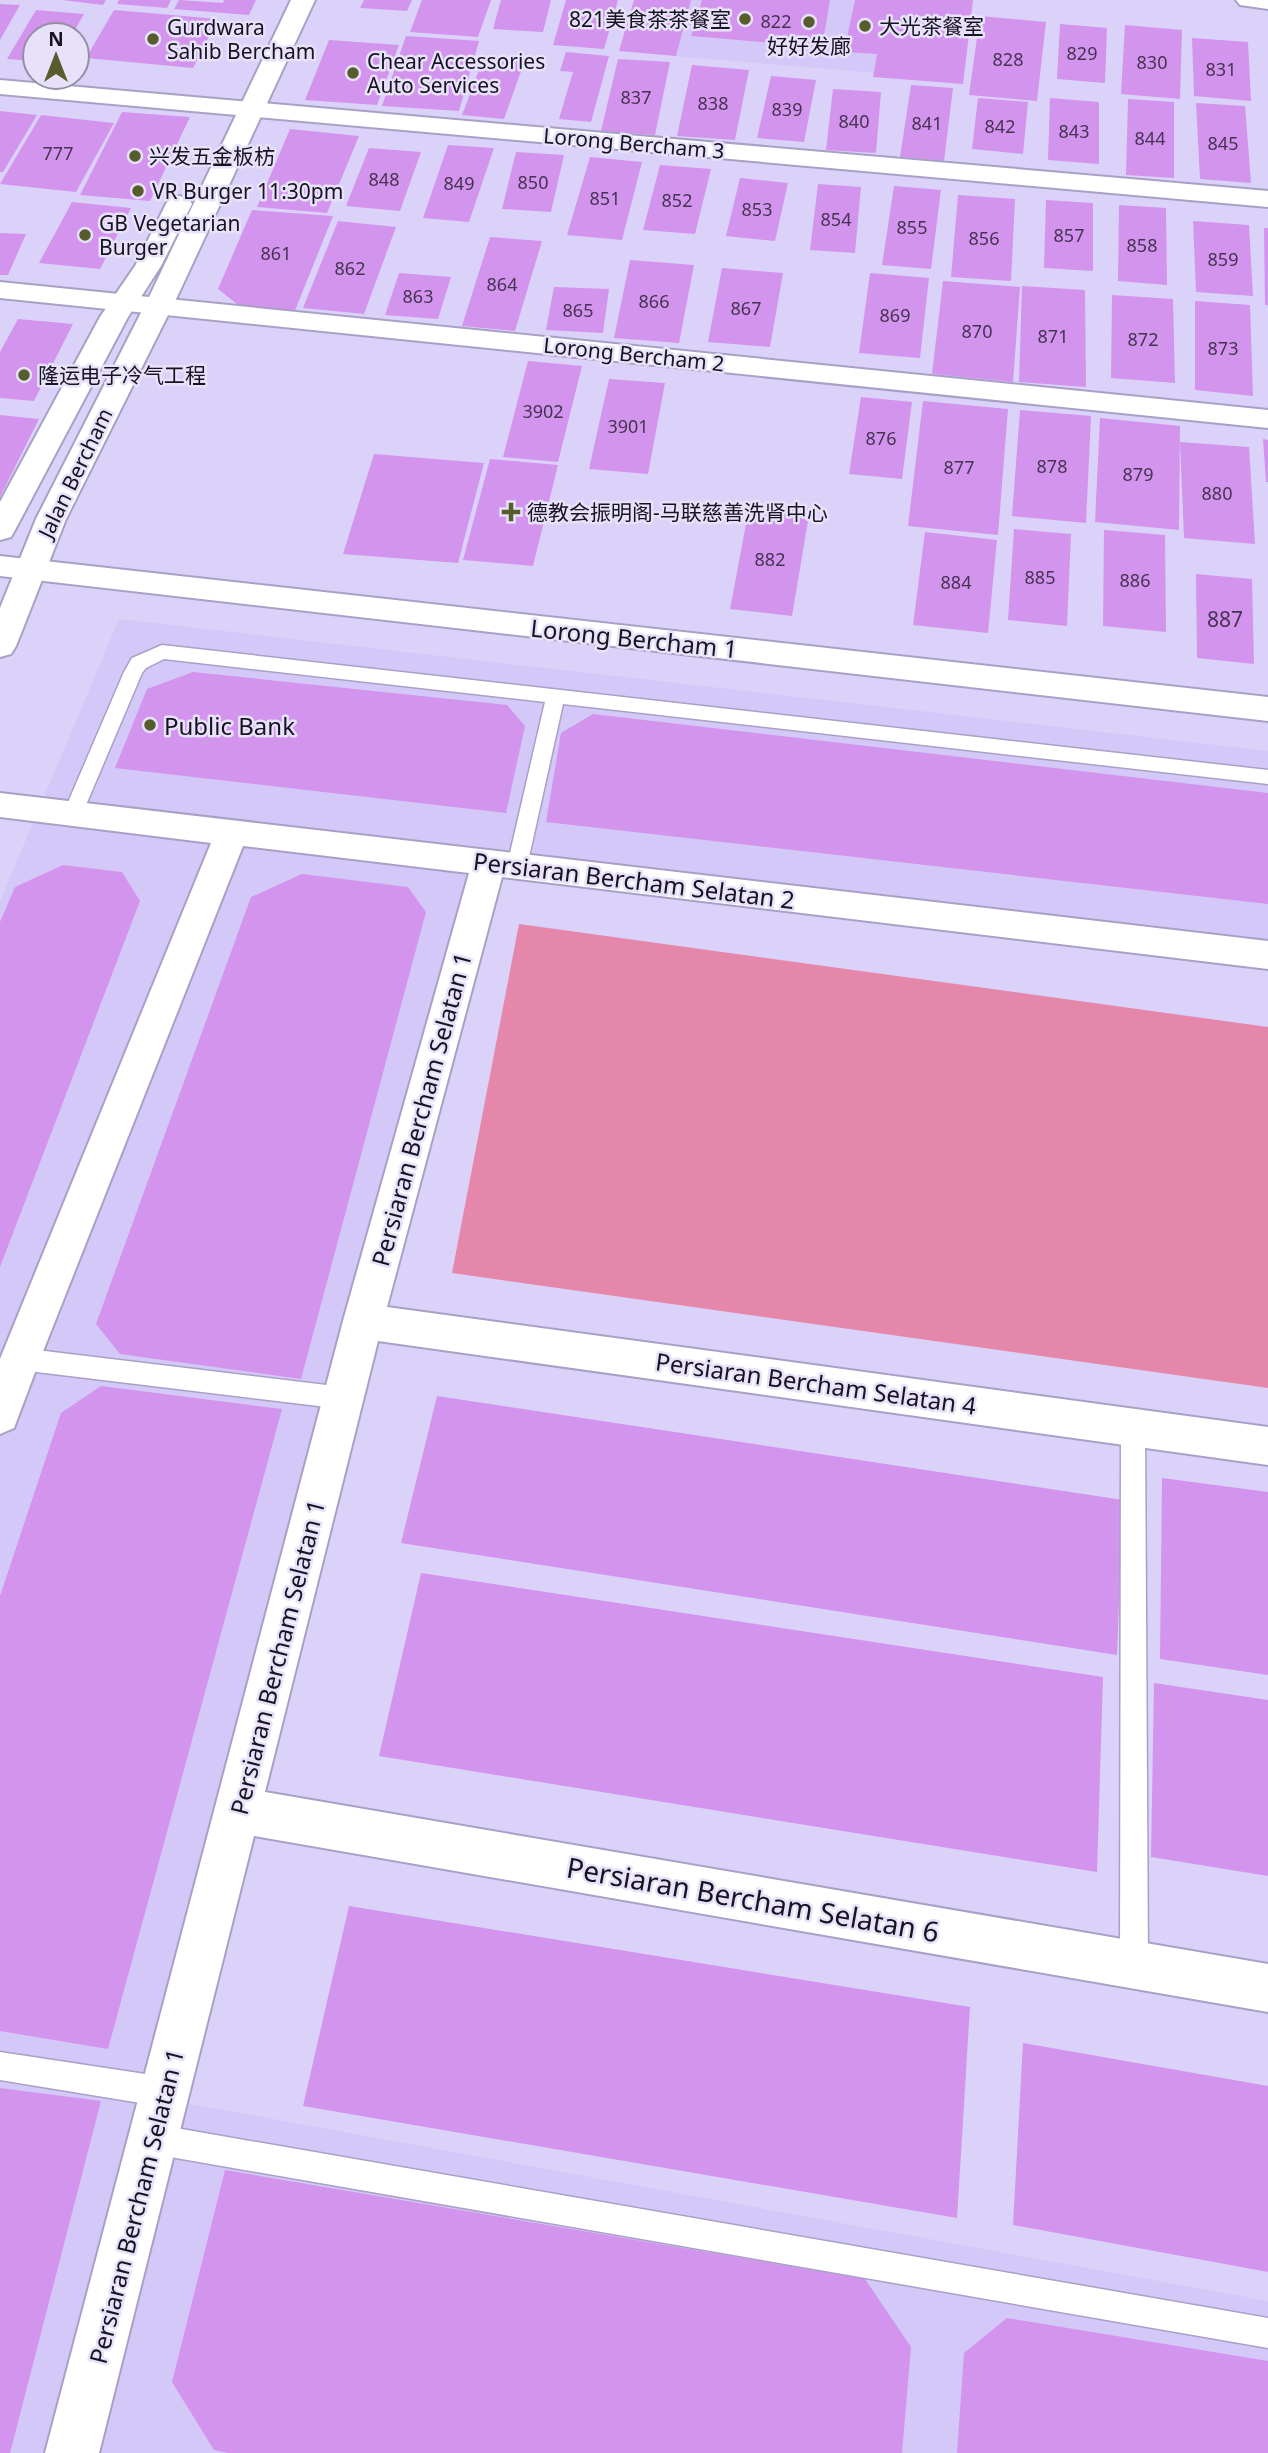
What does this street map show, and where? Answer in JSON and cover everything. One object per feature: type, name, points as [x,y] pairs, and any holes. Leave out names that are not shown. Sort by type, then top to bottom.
[{"type":"street","name":"Jalan Bercham","points":[[0,646],[15,568],[51,519],[159,306],[239,108],[279,0]]},
{"type":"street","name":"Jalan Bercham","points":[[0,530],[122,303],[148,266],[303,0]]},
{"type":"street","points":[[1248,0],[1268,2]]},
{"type":"street","name":"Lorong Bercham 3","points":[[0,87],[1268,199]]},
{"type":"street","name":"Lorong Bercham 2","points":[[0,290],[1268,419]]},
{"type":"street","name":"Lorong Bercham 1","points":[[15,568],[1268,709]]},
{"type":"street","name":"Persiaran Bercham Selatan 2","points":[[0,805],[1268,955]]},
{"type":"street","points":[[0,1415],[20,1359],[232,832]]},
{"type":"street","name":"Persiaran Bercham Selatan 1","points":[[72,2453],[363,1321],[503,865]]},
{"type":"street","name":"Persiaran Bercham Selatan 4","points":[[363,1321],[1268,1446]]},
{"type":"street","name":"Persiaran Bercham Selatan 6","points":[[237,1810],[1268,1988]]},
{"type":"lane","points":[[73,814],[133,672],[139,663],[162,652],[1268,777]]},
{"type":"lane","points":[[503,865],[556,695]]},
{"type":"lane","points":[[20,1359],[343,1398]]},
{"type":"lane","points":[[1133,1427],[1134,1964]]},
{"type":"lane","points":[[0,2066],[165,2092]]},
{"type":"lane","points":[[153,2138],[1268,2333]]},
{"type":"shaded area","points":[[690,0],[888,0],[876,73],[675,56]]},
{"type":"shaded area","points":[[119,619],[1268,751],[1268,960],[494,868],[164,2099],[1268,2301],[1268,2453],[0,2453],[0,901]]},
{"type":"shaded area","points":[[519,924],[1268,1027],[1268,1388],[452,1273]]},
{"type":"building","points":[[62,0],[106,0],[103,5]]},
{"type":"building","points":[[119,0],[171,0],[167,8],[117,4]]},
{"type":"building","points":[[179,0],[223,3],[224,0],[256,0],[249,15],[174,9]]},
{"type":"building","points":[[364,0],[412,0],[407,11],[360,8]]},
{"type":"building","points":[[422,0],[491,0],[478,37],[410,32]]},
{"type":"building","points":[[501,0],[551,0],[543,32],[493,29]]},
{"type":"building","points":[[566,0],[618,0],[604,49],[553,45]]},
{"type":"building","points":[[634,0],[691,0],[676,56],[619,51]]},
{"type":"building","points":[[702,0],[830,0],[822,47],[691,36]]},
{"type":"building","points":[[855,0],[973,0],[963,84],[873,77],[877,54],[844,52]]},
{"type":"building","points":[[0,4],[20,5],[0,40]]},
{"type":"building","points":[[36,10],[84,14],[80,21],[29,21]]},
{"type":"building","name":"Gurdwara Sahib Bercham","points":[[114,10],[218,19],[193,68],[91,58],[91,49]]},
{"type":"building","points":[[980,16],[1046,22],[1037,101],[969,95]]},
{"type":"building","points":[[1060,24],[1107,28],[1105,83],[1057,79]]},
{"type":"building","points":[[1125,25],[1182,30],[1180,99],[1121,94]]},
{"type":"building","points":[[21,35],[21,60],[7,59]]},
{"type":"building","points":[[406,36],[479,41],[459,111],[382,106]]},
{"type":"building","points":[[1192,38],[1248,42],[1251,101],[1194,96]]},
{"type":"building","name":"Chear Accessories Auto Services","points":[[329,40],[399,45],[377,105],[305,100]]},
{"type":"building","points":[[566,52],[609,56],[591,122],[559,119],[573,72],[560,71]]},
{"type":"building","points":[[484,57],[525,60],[504,119],[462,115]]},
{"type":"building","points":[[618,59],[670,62],[655,135],[601,131]]},
{"type":"building","points":[[692,65],[749,70],[735,140],[677,136]]},
{"type":"building","points":[[771,76],[816,80],[804,142],[757,138]]},
{"type":"building","points":[[911,85],[953,88],[944,161],[900,157]]},
{"type":"building","points":[[833,89],[881,92],[876,153],[826,150]]},
{"type":"building","points":[[978,98],[1028,102],[1023,154],[972,149]]},
{"type":"building","points":[[1050,98],[1099,102],[1099,164],[1048,160]]},
{"type":"building","points":[[1128,99],[1174,102],[1174,178],[1126,175]]},
{"type":"building","points":[[1196,103],[1245,106],[1251,183],[1200,179]]},
{"type":"building","points":[[0,111],[37,115],[3,172],[0,172]]},
{"type":"building","name":"兴发五金板枋","points":[[122,112],[190,117],[150,201],[80,195]]},
{"type":"building","points":[[41,115],[114,123],[76,192],[0,184]]},
{"type":"building","points":[[290,129],[359,136],[327,213],[257,207]]},
{"type":"building","points":[[448,145],[494,148],[469,222],[423,218]]},
{"type":"building","points":[[369,148],[421,152],[400,211],[346,206]]},
{"type":"building","points":[[516,152],[564,155],[551,212],[502,209]]},
{"type":"building","points":[[590,157],[642,162],[622,240],[567,235]]},
{"type":"building","points":[[660,165],[711,169],[695,234],[643,230]]},
{"type":"building","points":[[740,178],[788,183],[775,241],[726,236]]},
{"type":"building","points":[[818,184],[861,187],[855,253],[810,250]]},
{"type":"building","points":[[894,186],[941,190],[931,269],[882,265]]},
{"type":"building","points":[[958,195],[1015,199],[1011,281],[951,277]]},
{"type":"building","points":[[1046,200],[1093,203],[1093,271],[1044,268]]},
{"type":"building","name":"GB Vegetarian Burger","points":[[72,202],[131,208],[100,269],[39,263]]},
{"type":"building","points":[[1119,205],[1166,208],[1167,285],[1118,281]]},
{"type":"building","points":[[252,210],[333,216],[294,313],[242,308],[218,289]]},
{"type":"building","points":[[338,221],[396,227],[364,314],[303,308]]},
{"type":"building","points":[[1193,221],[1249,225],[1253,296],[1196,292]]},
{"type":"building","points":[[1264,228],[1268,228],[1268,305],[1265,305]]},
{"type":"building","points":[[0,233],[26,234],[8,275],[0,275]]},
{"type":"building","points":[[490,237],[542,241],[515,331],[462,326]]},
{"type":"building","points":[[630,260],[694,265],[679,343],[614,338]]},
{"type":"building","points":[[722,268],[783,273],[770,347],[708,342]]},
{"type":"building","points":[[399,273],[451,277],[438,319],[385,315]]},
{"type":"building","points":[[870,273],[929,278],[920,358],[859,353]]},
{"type":"building","points":[[943,281],[1020,287],[1013,382],[932,374]]},
{"type":"building","points":[[1022,286],[1085,290],[1086,387],[1019,382]]},
{"type":"building","points":[[554,287],[609,289],[603,333],[546,330]]},
{"type":"building","points":[[1112,295],[1173,299],[1175,383],[1111,378]]},
{"type":"building","points":[[1195,301],[1250,305],[1253,396],[1195,390]]},
{"type":"building","name":"隆运电子冷气工程","points":[[18,319],[73,324],[34,401],[0,398],[0,352]]},
{"type":"building","points":[[528,361],[582,366],[558,462],[503,457]]},
{"type":"building","points":[[609,379],[665,383],[648,474],[589,469]]},
{"type":"building","points":[[861,397],[912,402],[902,479],[849,474]]},
{"type":"building","points":[[923,401],[1008,409],[998,535],[908,526]]},
{"type":"building","points":[[1020,410],[1091,416],[1086,523],[1012,516]]},
{"type":"building","points":[[0,415],[39,419],[0,497]]},
{"type":"building","points":[[1100,418],[1180,426],[1179,530],[1095,522]]},
{"type":"building","points":[[1263,439],[1268,440],[1268,482],[1266,482]]},
{"type":"building","points":[[1180,442],[1249,447],[1255,544],[1184,538]]},
{"type":"building","points":[[374,454],[484,463],[458,563],[343,554]]},
{"type":"building","name":"德教会振明阁-马联慈善洗肾中心","points":[[490,459],[558,465],[533,566],[463,560]]},
{"type":"building","points":[[750,503],[810,509],[792,616],[730,609]]},
{"type":"building","points":[[1014,529],[1071,534],[1067,626],[1008,620]]},
{"type":"building","points":[[1104,530],[1165,535],[1166,632],[1103,626]]},
{"type":"building","points":[[925,532],[997,540],[988,633],[913,625]]},
{"type":"building","points":[[1196,574],[1252,579],[1254,664],[1197,658]]},
{"type":"building","points":[[193,672],[507,705],[525,726],[506,813],[115,768],[147,689]]},
{"type":"building","points":[[593,714],[1268,793],[1268,904],[546,822],[561,733]]},
{"type":"building","points":[[63,865],[122,872],[140,901],[0,1267],[0,922],[15,887]]},
{"type":"building","points":[[302,874],[408,887],[426,912],[301,1379],[120,1354],[96,1324],[251,897]]},
{"type":"building","points":[[101,1386],[282,1409],[108,2049],[0,2031],[0,1596],[61,1413]]},
{"type":"building","points":[[437,1396],[1123,1500],[1117,1655],[401,1543]]},
{"type":"building","points":[[1162,1478],[1268,1492],[1268,1675],[1160,1659]]},
{"type":"building","points":[[421,1573],[1103,1677],[1097,1872],[379,1756]]},
{"type":"building","points":[[1154,1683],[1268,1700],[1268,1876],[1151,1857]]},
{"type":"building","points":[[349,1906],[970,2007],[957,2218],[303,2106]]},
{"type":"building","points":[[1023,2043],[1268,2086],[1268,2272],[1013,2225]]},
{"type":"building","points":[[0,2088],[101,2101],[10,2453],[0,2453]]},
{"type":"building","points":[[225,2170],[865,2279],[911,2347],[902,2453],[228,2453],[214,2450],[172,2382]]},
{"type":"building","points":[[1007,2318],[1268,2361],[1268,2453],[957,2453],[964,2353]]},
{"type":"place","name":"821美食茶茶餐室","points":[[745,19]]},
{"type":"place","name":"好好发廊","points":[[809,22]]},
{"type":"place","name":"大光茶餐室","points":[[865,26]]},
{"type":"place","name":"Gurdwara Sahib Bercham","points":[[153,39]]},
{"type":"place","name":"Chear Accessories Auto Services","points":[[353,73]]},
{"type":"place","name":"兴发五金板枋","points":[[135,156]]},
{"type":"place","name":"VR Burger 11:30pm","points":[[138,191]]},
{"type":"place","name":"GB Vegetarian Burger","points":[[85,235]]},
{"type":"place","name":"隆运电子冷气工程","points":[[24,375]]},
{"type":"place","name":"德教会振明阁-马联慈善洗肾中心","points":[[511,512]]},
{"type":"place","name":"Public Bank","points":[[150,725]]}]
